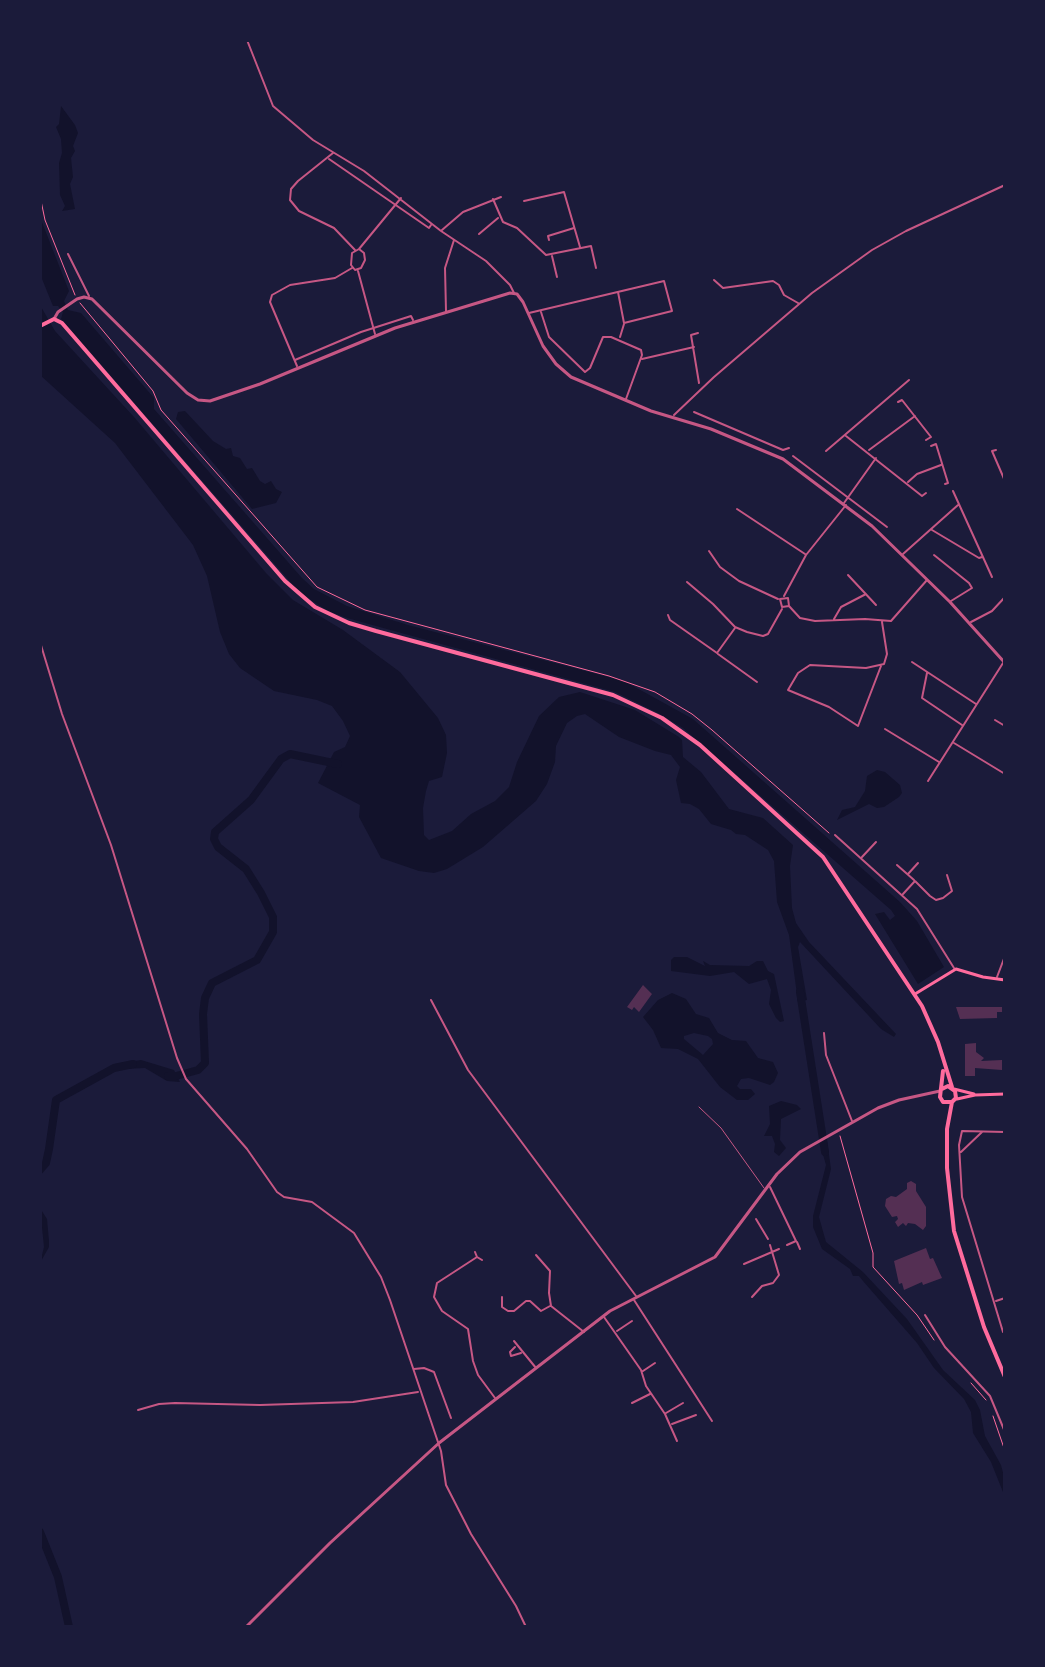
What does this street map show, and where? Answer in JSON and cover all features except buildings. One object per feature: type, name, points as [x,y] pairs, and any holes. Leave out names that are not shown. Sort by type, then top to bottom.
[{"type":"main road","points":[[40,326],[52,320],[70,332],[285,581],[306,600],[332,616],[362,627],[613,695],[644,708],[680,729],[823,857],[915,994],[934,1031],[953,1088],[948,1125],[948,1185],[954,1231],[984,1327],[1005,1377]]},
{"type":"main road","points":[[915,994],[959,969],[1005,980]]},
{"type":"main road","points":[[943,1063],[941,1090],[948,1125]]},
{"type":"main road","points":[[941,1090],[953,1088],[975,1095]]},
{"type":"main road","points":[[942,1100],[1005,1094]]},
{"type":"street","points":[[247,40],[270,102],[333,153],[367,173],[493,267],[520,297],[543,346],[564,372],[625,400],[783,459],[845,504],[950,602],[1004,663],[928,781]]},
{"type":"street","points":[[297,367],[270,302],[272,295],[290,285],[335,278],[364,265],[365,260],[364,253],[334,228],[299,211],[290,200],[291,189],[298,181],[333,153]]},
{"type":"street","points":[[328,158],[429,228],[433,223]]},
{"type":"street","points":[[347,172],[353,165]]},
{"type":"street","points":[[361,182],[367,173]]},
{"type":"street","points":[[672,418],[701,387],[799,304],[884,242],[1005,185]]},
{"type":"street","points":[[381,196],[387,188]]},
{"type":"street","points":[[524,201],[564,192],[581,249]]},
{"type":"street","points":[[441,231],[463,212],[501,197]]},
{"type":"street","points":[[352,268],[351,259],[357,250],[401,198]]},
{"type":"street","points":[[493,199],[499,218],[519,230],[546,255],[591,246],[596,268]]},
{"type":"street","points":[[413,218],[417,211]]},
{"type":"street","points":[[479,234],[499,218]]},
{"type":"street","points":[[549,240],[548,236],[575,228]]},
{"type":"street","points":[[446,312],[443,300],[445,268],[454,240]]},
{"type":"street","points":[[68,254],[89,297],[174,382],[198,400],[215,400],[376,335],[514,293]]},
{"type":"street","points":[[552,256],[557,277]]},
{"type":"street","points":[[357,269],[376,335]]},
{"type":"street","points":[[714,280],[723,288],[773,281],[784,295],[799,304]]},
{"type":"street","points":[[529,313],[664,281],[671,309]]},
{"type":"street","points":[[618,292],[624,323],[619,339]]},
{"type":"street","points":[[52,320],[77,299],[89,297]]},
{"type":"street","points":[[624,323],[676,308]]},
{"type":"street","points":[[541,310],[549,337],[585,372],[590,368],[603,337],[619,339],[641,350],[641,359],[625,400]]},
{"type":"street","points":[[293,360],[411,316],[414,322]]},
{"type":"street","points":[[698,333],[691,335],[699,383]]},
{"type":"street","points":[[641,359],[694,347]]},
{"type":"street","points":[[826,451],[909,380]]},
{"type":"street","points":[[898,402],[902,400],[931,437],[926,440]]},
{"type":"street","points":[[682,408],[684,421]]},
{"type":"street","points":[[694,412],[783,450],[789,448]]},
{"type":"street","points":[[868,451],[915,416]]},
{"type":"street","points":[[739,441],[742,434]]},
{"type":"street","points":[[845,435],[922,496],[926,493]]},
{"type":"street","points":[[931,446],[936,444],[948,483],[945,484]]},
{"type":"street","points":[[996,450],[992,451],[1005,482]]},
{"type":"street","points":[[793,456],[887,527]]},
{"type":"street","points":[[780,599],[784,597],[806,555],[876,458]]},
{"type":"street","points":[[907,483],[917,474],[942,464]]},
{"type":"street","points":[[953,491],[992,577]]},
{"type":"street","points":[[902,555],[959,504]]},
{"type":"street","points":[[737,509],[806,555]]},
{"type":"street","points":[[931,530],[979,558],[983,557]]},
{"type":"street","points":[[709,551],[720,567],[739,581],[780,599]]},
{"type":"street","points":[[934,555],[972,588],[950,602]]},
{"type":"street","points":[[848,575],[876,605]]},
{"type":"street","points":[[784,597],[800,618],[882,622],[895,618],[928,579]]},
{"type":"street","points":[[687,582],[735,627],[763,636],[768,634],[783,608],[789,606]]},
{"type":"street","points":[[834,620],[841,607],[866,594]]},
{"type":"street","points":[[969,623],[992,611],[1005,597]]},
{"type":"street","points":[[780,599],[779,604],[783,608]]},
{"type":"street","points":[[668,615],[670,620],[757,682]]},
{"type":"street","points":[[881,666],[810,665],[798,673],[788,690],[829,707],[858,726],[887,658],[882,622]]},
{"type":"street","points":[[717,653],[735,627]]},
{"type":"street","points":[[40,642],[62,714],[111,845],[179,1066],[186,1079],[231,1130],[277,1192],[284,1197],[312,1202],[352,1230],[386,1289],[439,1443],[446,1485],[452,1499],[526,1627]]},
{"type":"street","points":[[999,656],[1005,651]]},
{"type":"street","points":[[912,662],[977,704]]},
{"type":"street","points":[[927,672],[922,698],[963,725]]},
{"type":"street","points":[[995,720],[1005,726]]},
{"type":"street","points":[[885,729],[940,762]]},
{"type":"street","points":[[953,742],[1005,774]]},
{"type":"street","points":[[835,835],[917,909],[954,970]]},
{"type":"street","points":[[862,858],[876,842]]},
{"type":"street","points":[[907,874],[918,863]]},
{"type":"street","points":[[897,865],[930,896],[940,899],[952,891],[947,875]]},
{"type":"street","points":[[903,895],[915,881]]},
{"type":"street","points":[[996,978],[1005,956]]},
{"type":"street","points":[[431,1000],[468,1070],[635,1298],[712,1421]]},
{"type":"street","points":[[824,1033],[826,1055],[852,1122]]},
{"type":"street","points":[[246,1627],[330,1543],[439,1443],[604,1316],[715,1257],[786,1164],[815,1142],[852,1122],[899,1100],[941,1090]]},
{"type":"street","points":[[926,1096],[942,1100]]},
{"type":"street","points":[[1003,1332],[962,1197],[959,1136],[962,1131],[1005,1132]]},
{"type":"street","points":[[960,1153],[982,1132]]},
{"type":"street","points":[[769,1186],[800,1249]]},
{"type":"street","points":[[756,1219],[768,1239]]},
{"type":"street","points":[[787,1245],[796,1241]]},
{"type":"street","points":[[752,1297],[762,1286],[773,1283],[779,1275],[770,1245]]},
{"type":"street","points":[[744,1264],[779,1249]]},
{"type":"street","points":[[541,1251],[538,1256],[550,1271],[551,1306],[584,1332]]},
{"type":"street","points":[[475,1252],[482,1260]]},
{"type":"street","points":[[477,1257],[437,1283],[434,1297],[442,1311],[468,1329],[478,1375],[496,1399]]},
{"type":"street","points":[[502,1297],[502,1307],[508,1311],[514,1311],[526,1301],[541,1311],[551,1306]]},
{"type":"street","points":[[995,1301],[1005,1298]]},
{"type":"street","points":[[925,1315],[945,1347],[989,1395],[1005,1432]]},
{"type":"street","points":[[604,1316],[641,1372],[677,1441]]},
{"type":"street","points":[[617,1332],[632,1321]]},
{"type":"street","points":[[929,1323],[933,1321]]},
{"type":"street","points":[[514,1341],[537,1369]]},
{"type":"street","points":[[517,1346],[511,1350],[511,1356],[522,1352]]},
{"type":"street","points":[[641,1372],[655,1363]]},
{"type":"street","points":[[413,1369],[424,1368],[434,1372],[451,1418]]},
{"type":"street","points":[[138,1410],[175,1403],[260,1405],[353,1402],[420,1391]]},
{"type":"street","points":[[632,1403],[651,1393]]},
{"type":"street","points":[[665,1414],[683,1403]]},
{"type":"street","points":[[440,1413],[446,1410]]},
{"type":"street","points":[[687,1410],[689,1417]]},
{"type":"street","points":[[671,1425],[696,1415]]},
{"type":"street","points":[[254,1620],[257,1627]]},
{"type":"lane","points":[[699,1107],[721,1128],[766,1190]]},
{"type":"path","points":[[40,196],[45,220],[77,299],[153,391],[161,410],[317,587],[365,610],[609,676],[655,692],[692,714],[830,834],[835,835]]},
{"type":"path","points":[[839,1134],[873,1253],[873,1267],[917,1315],[937,1344]]},
{"type":"path","points":[[967,1377],[989,1405]]},
{"type":"path","points":[[992,1413],[1005,1451]]},
{"type":"shaded area","points":[[61,106],[78,133],[71,158],[73,177],[70,184],[75,209],[62,211],[65,206],[60,195],[61,139],[56,127]]},
{"type":"shaded area","points":[[40,217],[69,291],[64,301],[68,310],[81,313],[154,398],[154,409],[314,589],[347,606],[408,625],[624,681],[693,719],[900,902],[917,921],[944,967],[918,984],[875,914],[884,912],[890,920],[895,916],[891,910],[683,728],[658,713],[615,692],[347,618],[328,611],[300,593],[61,319],[63,312],[58,306],[53,306],[40,274]]},
{"type":"shaded area","points":[[40,305],[55,331],[134,417],[266,573],[293,600],[343,630],[400,672],[438,718],[446,735],[447,753],[442,777],[429,781],[426,791],[424,835],[429,840],[452,831],[471,814],[495,801],[509,787],[539,716],[559,697],[580,692],[635,710],[682,740],[683,757],[701,772],[729,809],[763,818],[793,845],[790,866],[792,908],[796,923],[809,942],[896,1034],[894,1037],[881,1029],[800,942],[798,947],[807,1000],[798,1002],[789,935],[777,902],[774,861],[768,850],[745,835],[711,824],[699,809],[681,803],[676,780],[680,767],[671,755],[619,737],[585,714],[567,723],[556,746],[555,762],[547,784],[536,801],[483,847],[447,869],[434,873],[381,858],[359,817],[360,805],[318,783],[334,752],[345,747],[350,736],[343,721],[332,706],[274,691],[240,668],[229,654],[220,632],[207,576],[193,545],[115,443],[40,375]]},
{"type":"shaded area","points":[[185,411],[213,441],[226,449],[231,448],[233,456],[240,458],[247,469],[252,468],[260,481],[265,484],[271,481],[282,492],[276,503],[252,509],[176,419],[178,412]]},
{"type":"shaded area","points":[[877,770],[885,772],[900,785],[902,793],[899,797],[884,807],[869,804],[837,820],[842,810],[855,807],[865,791],[867,776]]},
{"type":"shaded area","points":[[674,957],[687,957],[705,966],[703,961],[710,965],[749,966],[763,961],[768,971],[774,974],[784,1021],[776,1018],[769,1004],[771,990],[767,979],[749,984],[734,972],[710,976],[671,971]]},
{"type":"shaded area","points":[[672,993],[686,999],[696,1014],[709,1018],[718,1033],[732,1040],[746,1041],[758,1058],[773,1062],[778,1073],[774,1082],[770,1085],[749,1078],[741,1079],[737,1086],[751,1089],[755,1094],[748,1100],[737,1100],[720,1087],[698,1059],[678,1049],[661,1048],[643,1017],[658,1000]],"holes":[[[694,1033],[708,1036],[713,1044],[703,1055],[684,1039],[684,1036]]]},
{"type":"shaded area","points":[[141,1060],[174,1070],[180,1082],[167,1081],[145,1068],[124,1069],[121,1063]]},
{"type":"shaded area","points":[[781,1101],[801,1109],[781,1119],[780,1140],[786,1148],[779,1156],[774,1152],[772,1136],[764,1136],[770,1124],[769,1106]]},
{"type":"shaded area","points":[[827,1141],[831,1169],[819,1217],[826,1242],[863,1272],[907,1319],[943,1370],[975,1400],[985,1436],[1001,1465],[1005,1497],[991,1462],[973,1433],[971,1412],[964,1399],[934,1368],[917,1343],[859,1276],[853,1276],[850,1269],[822,1249],[813,1227],[813,1216],[826,1165],[820,1144]]},
{"type":"shaded area","points":[[40,1208],[47,1219],[49,1247],[40,1263],[44,1247]]},
{"type":"waterway","points":[[168,1076],[198,1070],[205,1063],[203,1014],[205,998],[212,983],[257,960],[273,932],[273,917],[261,893],[246,869],[218,847],[215,832],[251,800],[281,759],[290,754],[338,764]]},
{"type":"waterway","points":[[800,992],[825,1152]]},
{"type":"waterway","points":[[40,1170],[46,1163],[56,1100],[114,1068],[133,1064]]},
{"type":"waterway","points":[[40,1532],[58,1577],[69,1627]]}]
